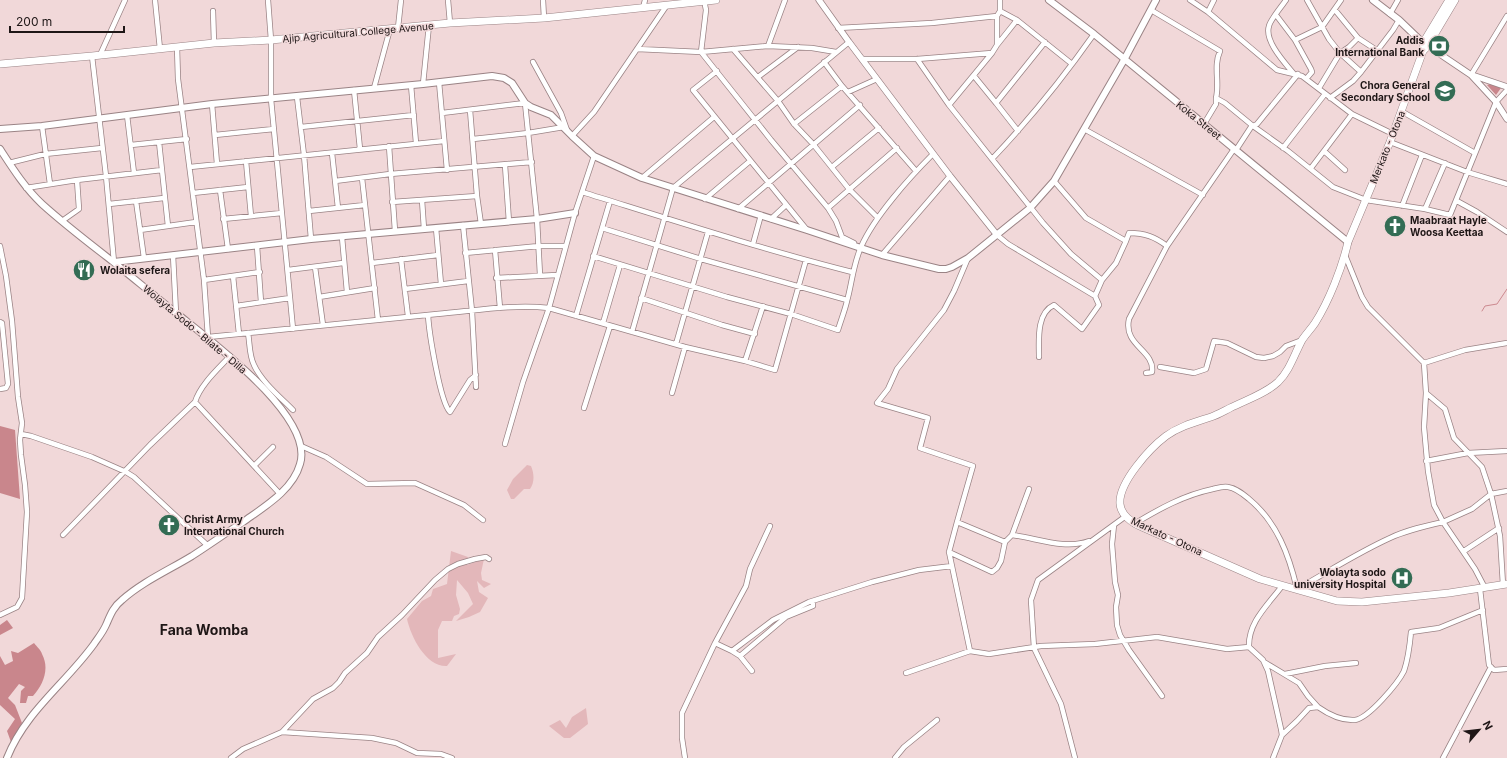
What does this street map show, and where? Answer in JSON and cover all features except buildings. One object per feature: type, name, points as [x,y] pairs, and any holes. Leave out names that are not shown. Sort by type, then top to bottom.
[{"type":"main road","name":"Ajip Agricultural College Avenue","points":[[0,64],[214,43],[271,40],[450,23],[544,18],[643,8],[672,3],[716,0]]},
{"type":"main road","name":"Koka Street","points":[[1049,0],[1094,34],[1348,242]]},
{"type":"main road","points":[[0,129],[42,126],[212,104],[297,97],[492,76],[504,78],[512,83],[525,104],[551,115],[594,156],[642,178],[861,247],[882,255],[939,269],[946,269],[968,258],[997,235],[1030,208],[1054,181],[1124,60],[1156,0]]},
{"type":"main road","points":[[1373,0],[1399,20],[1425,47]]},
{"type":"main road","points":[[1425,47],[1449,0]]},
{"type":"main road","points":[[1425,47],[1455,0]]},
{"type":"main road","name":"Merkato - Otona","points":[[1348,242],[1390,142],[1425,47]]},
{"type":"main road","name":"Wolayta Sodo - Bilate - Dilla","points":[[0,149],[26,188],[62,222],[208,337],[248,373],[279,407],[294,429],[301,446],[302,460],[298,472],[289,485],[257,512],[120,601],[111,612],[105,628],[89,651],[45,700],[21,730],[14,742],[8,758]]},
{"type":"main road","points":[[114,262],[311,239],[509,222],[575,213]]},
{"type":"main road","name":"Markato - Otona","points":[[1348,242],[1345,254],[1326,303],[1302,340],[1288,369],[1278,382],[1266,390],[1212,417],[1190,423],[1167,436],[1135,468],[1121,493],[1120,505],[1126,516],[1134,524],[1260,579],[1326,599],[1362,602],[1482,589],[1505,585]]},
{"type":"street","points":[[100,55],[125,0]]},
{"type":"street","points":[[155,0],[160,49]]},
{"type":"street","points":[[268,0],[271,40],[271,99],[293,329]]},
{"type":"street","points":[[398,28],[401,0]]},
{"type":"street","points":[[448,0],[450,23]]},
{"type":"street","points":[[542,0],[544,18]]},
{"type":"street","points":[[643,8],[645,0]]},
{"type":"street","points":[[768,46],[785,0]]},
{"type":"street","points":[[820,0],[848,42],[997,235],[1008,244],[1095,296],[1100,305],[1082,330],[1054,305],[1050,306],[1041,321],[1039,357]]},
{"type":"street","points":[[997,45],[997,16],[1000,11],[1000,0]]},
{"type":"street","points":[[1190,0],[1208,12],[1277,70],[1296,74],[1306,79],[1352,114],[1393,134]]},
{"type":"street","points":[[1208,12],[1214,0]]},
{"type":"street","points":[[1286,0],[1269,26],[1268,32],[1281,60],[1296,74]]},
{"type":"street","points":[[1307,0],[1322,27],[1340,53],[1361,72]]},
{"type":"street","points":[[1295,40],[1322,27],[1342,0]]},
{"type":"street","points":[[1390,14],[1398,0]]},
{"type":"street","points":[[704,1],[706,10],[701,52],[828,208],[836,220],[842,237],[861,247]]},
{"type":"street","points":[[473,139],[528,133],[568,132],[594,112],[637,49],[672,3]]},
{"type":"street","points":[[1151,10],[1220,51],[1216,70],[1219,87],[1216,104],[1204,124]]},
{"type":"street","points":[[1335,10],[1358,38],[1378,51]]},
{"type":"street","points":[[213,11],[214,43]]},
{"type":"street","points":[[1000,11],[1018,20],[1072,64]]},
{"type":"street","points":[[1276,15],[1295,40],[1312,72],[1306,79]]},
{"type":"street","points":[[838,28],[932,23],[997,16]]},
{"type":"street","points":[[1471,75],[1507,16]]},
{"type":"street","points":[[949,105],[1018,20]]},
{"type":"street","points":[[1330,98],[1353,81],[1361,72],[1378,51],[1399,20]]},
{"type":"street","points":[[423,84],[429,25]]},
{"type":"street","points":[[374,88],[390,29]]},
{"type":"street","points":[[992,159],[1018,131],[1094,34]]},
{"type":"street","points":[[1319,88],[1340,53],[1358,38]]},
{"type":"street","points":[[632,332],[674,188],[848,42]]},
{"type":"street","points":[[996,103],[1045,42]]},
{"type":"street","points":[[637,49],[701,52],[768,46],[798,47],[836,52]]},
{"type":"street","points":[[177,47],[178,79],[183,108],[204,280],[208,337],[408,316],[500,308],[535,307],[549,308],[686,347],[745,361],[775,370],[806,260]]},
{"type":"street","points":[[758,77],[798,47]]},
{"type":"street","points":[[1216,98],[1225,103],[1311,168],[1333,187],[1366,200],[1425,209],[1450,215],[1457,201],[1467,172],[1496,102],[1507,88],[1471,75],[1425,47]]},
{"type":"street","points":[[733,49],[778,101],[794,124],[813,144],[850,189],[878,218]]},
{"type":"street","points":[[862,59],[917,59],[992,53]]},
{"type":"street","points":[[92,56],[114,262]]},
{"type":"street","points":[[917,59],[949,105],[1030,208],[1071,254],[1102,280]]},
{"type":"street","points":[[534,62],[561,113],[568,132]]},
{"type":"street","points":[[824,62],[842,86],[916,171]]},
{"type":"street","points":[[717,70],[693,90],[807,230]]},
{"type":"street","points":[[1146,373],[1152,372],[1152,366],[1150,360],[1132,340],[1128,332],[1129,319],[1168,246],[1251,127],[1257,124],[1296,74]]},
{"type":"street","points":[[1471,75],[1496,102],[1507,119]]},
{"type":"street","points":[[974,76],[1018,131]]},
{"type":"street","points":[[848,92],[877,79]]},
{"type":"street","points":[[439,82],[446,170]]},
{"type":"street","points":[[411,85],[416,144]]},
{"type":"street","points":[[794,124],[842,86]]},
{"type":"street","points":[[354,90],[360,149]]},
{"type":"street","points":[[1283,148],[1325,94]]},
{"type":"street","points":[[297,97],[304,155],[311,239]]},
{"type":"street","points":[[212,104],[217,164]]},
{"type":"street","points":[[442,113],[525,104],[532,162],[540,275]]},
{"type":"street","points":[[738,209],[790,163],[860,105]]},
{"type":"street","points":[[470,110],[477,196],[481,224]]},
{"type":"street","points":[[1401,111],[1475,153]]},
{"type":"street","points":[[1311,168],[1352,114]]},
{"type":"street","points":[[127,115],[134,173]]},
{"type":"street","points":[[301,127],[414,115]]},
{"type":"street","points":[[642,178],[714,117]]},
{"type":"street","points":[[42,126],[50,184]]},
{"type":"street","points":[[832,167],[879,128]]},
{"type":"street","points":[[215,135],[274,129]]},
{"type":"street","points":[[1084,129],[1203,195]]},
{"type":"street","points":[[131,145],[187,139]]},
{"type":"street","points":[[190,167],[444,141]]},
{"type":"street","points":[[159,142],[168,226]]},
{"type":"street","points":[[1390,142],[1467,172],[1507,184]]},
{"type":"street","points":[[389,146],[395,231]]},
{"type":"street","points":[[8,163],[45,154],[102,148]]},
{"type":"street","points":[[828,208],[897,148]]},
{"type":"street","points":[[1324,151],[1346,170]]},
{"type":"street","points":[[332,153],[338,208]]},
{"type":"street","points":[[593,256],[693,285],[727,297],[791,314],[838,330],[848,300],[852,272],[861,247],[878,218],[916,171],[933,154]]},
{"type":"street","points":[[1402,206],[1422,155]]},
{"type":"street","points":[[505,444],[523,382],[549,308],[575,213],[594,156]]},
{"type":"street","points":[[246,161],[251,216]]},
{"type":"street","points":[[705,199],[750,161]]},
{"type":"street","points":[[335,181],[390,174],[532,162]]},
{"type":"street","points":[[1425,209],[1445,163]]},
{"type":"street","points":[[505,165],[509,222]]},
{"type":"street","points":[[26,188],[106,176],[162,170]]},
{"type":"street","points":[[882,255],[950,176]]},
{"type":"street","points":[[362,178],[378,320]]},
{"type":"street","points":[[62,222],[79,209],[77,180]]},
{"type":"street","points":[[1054,181],[1086,218],[1126,241]]},
{"type":"street","points":[[193,193],[248,187]]},
{"type":"street","points":[[220,190],[228,249]]},
{"type":"street","points":[[582,192],[708,232],[852,272]]},
{"type":"street","points":[[392,202],[477,196]]},
{"type":"street","points":[[109,204],[164,198]]},
{"type":"street","points":[[422,200],[424,229]]},
{"type":"street","points":[[136,201],[144,258]]},
{"type":"street","points":[[576,316],[610,201]]},
{"type":"street","points":[[1457,201],[1507,232]]},
{"type":"street","points":[[309,211],[364,205]]},
{"type":"street","points":[[771,219],[786,205]]},
{"type":"street","points":[[223,218],[282,213]]},
{"type":"street","points":[[753,244],[761,216]]},
{"type":"street","points":[[140,230],[196,222]]},
{"type":"street","points":[[463,225],[472,311],[476,387]]},
{"type":"street","points":[[436,228],[441,284]]},
{"type":"street","points":[[602,228],[799,288],[848,300]]},
{"type":"street","points":[[676,344],[708,232]]},
{"type":"street","points":[[1095,296],[1102,280],[1116,263],[1129,233],[1149,235],[1168,246]]},
{"type":"street","points":[[342,237],[343,263],[347,292]]},
{"type":"street","points":[[0,246],[12,321],[18,397],[22,423],[21,455],[26,485],[27,512],[22,594],[17,608],[0,615]]},
{"type":"street","points":[[257,246],[261,302]]},
{"type":"street","points":[[466,253],[538,246],[566,246]]},
{"type":"street","points":[[495,250],[496,278],[500,308]]},
{"type":"street","points":[[1345,254],[1368,307],[1424,364],[1426,393],[1424,427],[1426,461],[1434,505],[1443,522],[1475,569],[1482,589],[1490,667],[1443,758]]},
{"type":"street","points":[[172,255],[176,313]]},
{"type":"street","points":[[372,263],[438,255]]},
{"type":"street","points":[[968,258],[944,310],[897,369],[888,389],[877,403],[928,418],[920,448],[973,466],[949,552],[970,651]]},
{"type":"street","points":[[401,259],[408,316]]},
{"type":"street","points":[[288,270],[343,263]]},
{"type":"street","points":[[603,324],[620,265]]},
{"type":"street","points":[[315,267],[323,324]]},
{"type":"street","points":[[204,280],[260,272]]},
{"type":"street","points":[[496,278],[557,275]]},
{"type":"street","points":[[233,276],[238,334]]},
{"type":"street","points":[[405,288],[468,281]]},
{"type":"street","points":[[319,297],[375,288]]},
{"type":"street","points":[[236,306],[290,298]]},
{"type":"street","points":[[641,298],[722,325],[755,334]]},
{"type":"street","points":[[745,361],[763,306]]},
{"type":"street","points":[[428,315],[432,346],[442,391],[447,409],[450,412],[470,380],[476,375]]},
{"type":"street","points":[[0,322],[2,324],[2,356],[8,384],[6,388],[0,389]]},
{"type":"street","points":[[584,408],[610,326]]},
{"type":"street","points":[[248,333],[250,353],[261,376],[293,410]]},
{"type":"street","points":[[1160,367],[1194,373],[1206,369],[1214,340],[1227,343],[1256,357],[1264,358],[1272,356],[1280,352],[1286,346],[1302,340]]},
{"type":"street","points":[[1424,364],[1465,350],[1507,343]]},
{"type":"street","points":[[672,393],[686,347]]},
{"type":"street","points":[[63,535],[126,472],[150,445],[195,402],[198,394],[230,356]]},
{"type":"street","points":[[1426,393],[1445,409],[1454,438],[1482,467],[1491,494],[1498,528],[1505,585]]},
{"type":"street","points":[[195,402],[280,494]]},
{"type":"street","points":[[21,434],[31,436],[85,455],[126,472],[149,490],[207,545]]},
{"type":"street","points":[[301,446],[326,457],[367,484],[415,483],[464,505],[483,520]]},
{"type":"street","points":[[254,466],[273,447]]},
{"type":"street","points":[[1426,461],[1468,453],[1507,451]]},
{"type":"street","points":[[1134,524],[1163,507],[1198,492],[1228,486],[1240,491],[1264,514],[1278,533],[1292,565],[1297,589],[1336,566],[1391,537],[1413,529],[1443,522],[1472,509],[1491,494],[1507,491]]},
{"type":"street","points":[[949,552],[992,572],[997,568],[1001,561],[1005,542],[1012,535],[1029,489]]},
{"type":"street","points":[[1075,758],[1061,704],[1034,648],[1031,600],[1038,580],[1126,516]]},
{"type":"street","points":[[957,522],[1005,542]]},
{"type":"street","points":[[1114,525],[1112,544],[1115,582],[1118,595],[1116,608],[1117,625],[1124,640],[1162,696]]},
{"type":"street","points":[[685,758],[682,738],[682,713],[746,586],[750,569],[770,526]]},
{"type":"street","points":[[1464,551],[1498,528]]},
{"type":"street","points":[[1012,535],[1046,542],[1071,544],[1080,544],[1092,540]]},
{"type":"street","points":[[231,758],[243,749],[282,732],[313,699],[333,688],[345,673],[367,653],[378,638],[435,580],[448,569],[458,564],[475,559],[486,557],[489,558]]},
{"type":"street","points":[[732,651],[773,620],[813,601],[872,582],[919,570],[952,566]]},
{"type":"street","points":[[1282,586],[1262,609],[1249,638],[1249,647],[1264,662],[1299,683],[1318,707],[1328,714],[1356,720],[1368,713],[1388,691],[1403,671],[1411,632],[1439,628],[1483,610]]},
{"type":"street","points":[[740,656],[786,617],[813,606],[813,601]]},
{"type":"street","points":[[906,673],[970,651],[989,654],[1041,646],[1095,644],[1157,637],[1227,649],[1249,647]]},
{"type":"street","points":[[716,643],[740,656],[752,671]]},
{"type":"street","points":[[1264,662],[1273,688],[1282,735]]},
{"type":"street","points":[[1285,674],[1325,666],[1356,663]]},
{"type":"street","points":[[1490,667],[1494,670],[1507,669]]},
{"type":"street","points":[[1273,758],[1282,735],[1309,708],[1318,707]]},
{"type":"street","points":[[895,758],[904,747],[938,720]]},
{"type":"street","points":[[282,732],[372,738],[396,743],[416,755],[441,754],[452,758]]},
{"type":"shaded area","points":[[1490,84],[1501,88],[1496,95],[1487,85]]},
{"type":"shaded area","points":[[0,426],[15,430],[20,499],[0,493]]},
{"type":"shaded area","points":[[527,465],[531,466],[533,472],[534,478],[532,486],[530,489],[524,489],[514,499],[511,499],[507,490],[513,479]]},
{"type":"shaded area","points":[[451,551],[468,557],[467,565],[484,559],[481,573],[482,580],[491,584],[484,588],[477,581],[479,592],[488,598],[480,612],[456,621],[473,604],[468,593],[457,580],[456,595],[460,609],[459,614],[454,616],[452,621],[442,621],[438,630],[438,658],[456,654],[447,666],[432,662],[426,656],[416,642],[407,619],[422,601],[431,596],[433,589],[447,584]]},
{"type":"shaded area","points":[[7,620],[13,628],[0,635],[0,625]]},
{"type":"shaded area","points":[[34,643],[41,651],[44,660],[44,676],[40,687],[33,696],[28,696],[26,703],[20,703],[21,691],[25,687],[19,684],[8,698],[15,705],[22,723],[11,742],[7,731],[15,719],[0,705],[0,656],[5,665],[13,661],[11,651],[18,653]]},
{"type":"shaded area","points":[[586,708],[588,724],[570,738],[564,738],[549,726],[560,720],[566,728],[572,717]]},
{"type":"waterway","points":[[1482,311],[1485,306],[1497,304],[1507,289]]},
{"type":"place","name":"Addis International Bank","points":[[1439,46]]},
{"type":"place","name":"Chora General Secondary School","points":[[1445,91]]},
{"type":"place","name":"Maabraat Hayle Woosa Keettaa","points":[[1395,226]]},
{"type":"place","name":"Wolaita sefera","points":[[84,270]]},
{"type":"place","name":"Christ Army International Church","points":[[169,525]]},
{"type":"place","name":"Wolayta sodo university Hospital","points":[[1402,578]]},
{"type":"district","name":"Fana Womba","points":[[204,629]]}]
